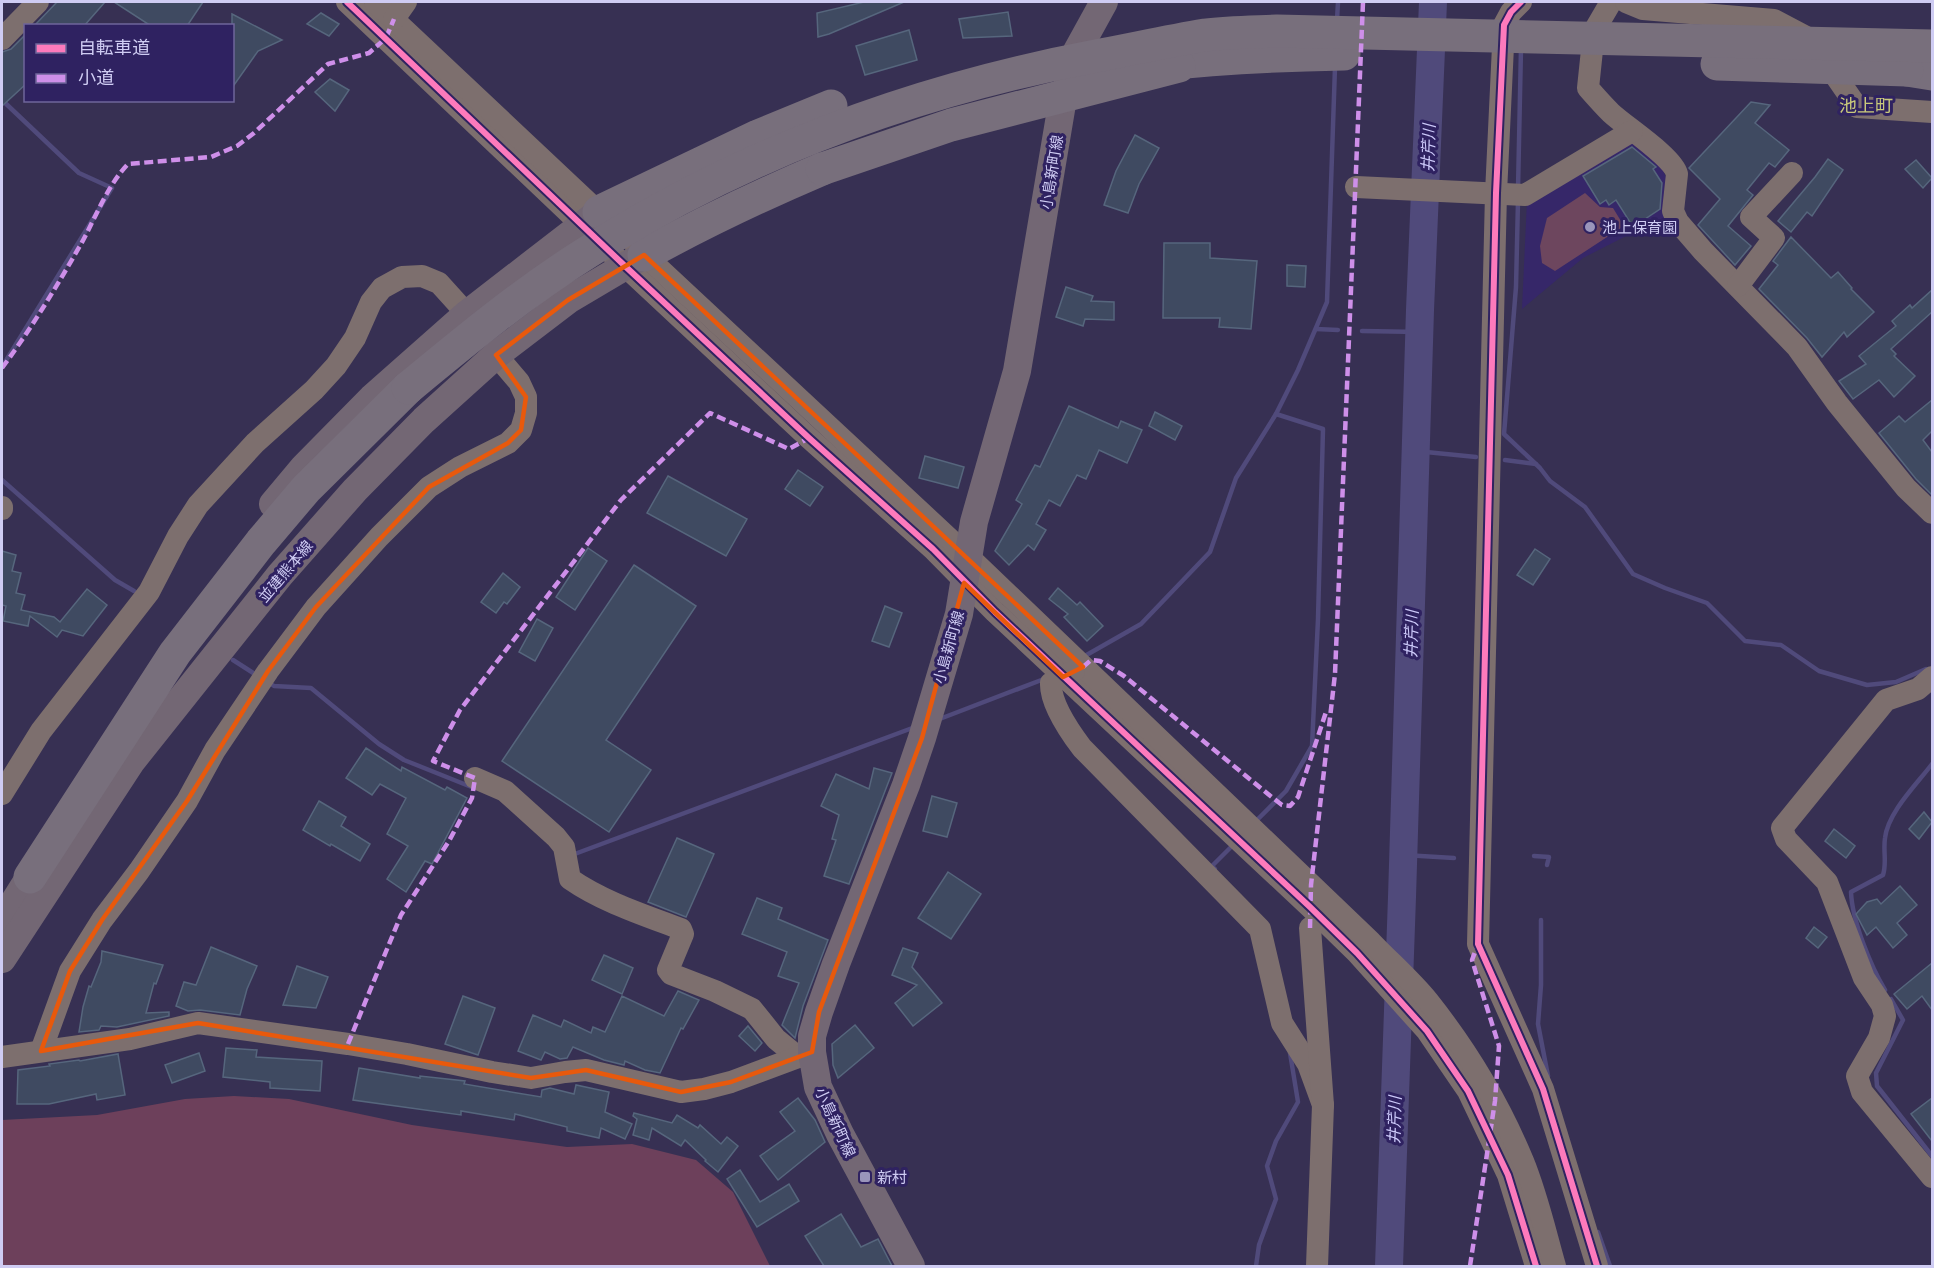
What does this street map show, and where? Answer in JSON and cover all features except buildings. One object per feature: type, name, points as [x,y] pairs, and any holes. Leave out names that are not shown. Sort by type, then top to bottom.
[{"type":"highway","points":[[30,877],[175,653],[261,542],[306,489],[414,394],[552,296],[687,213],[781,167],[899,121],[970,100],[1277,31],[1932,46]]},
{"type":"highway","points":[[591,219],[758,136],[831,106],[908,80],[980,60],[1049,45],[1207,47],[1277,55],[1392,54],[1920,72]]},
{"type":"highway","points":[[635,261],[705,222],[822,170],[951,125],[1207,47]]},
{"type":"highway","points":[[131,762],[186,672],[239,595],[273,551],[363,454],[414,394]]},
{"type":"main road","name":"小島新町線","points":[[911,1266],[840,1134],[805,1054],[906,785],[959,614],[974,522],[1017,371],[1062,104],[1077,51],[1104,2]]},
{"type":"main road","points":[[2,921],[30,877],[148,672],[242,543],[304,467],[372,398],[467,314],[591,219]]},
{"type":"main road","name":"並建熊本線","points":[[2,959],[131,762],[280,575],[355,489],[424,420],[496,355],[568,300],[635,261]]},
{"type":"street","points":[[2,39],[38,2]]},
{"type":"street","points":[[347,2],[543,174],[1073,672],[1311,885],[1371,942],[1426,1000],[1477,1069],[1524,1162],[1555,1266]]},
{"type":"street","points":[[375,2],[400,10],[543,174]]},
{"type":"street","points":[[1611,2],[1594,31],[1588,88],[1611,113],[1662,154],[1676,169],[1673,211],[1678,222],[1703,251],[1797,347],[1837,403],[1902,484],[1932,511]]},
{"type":"street","points":[[1626,2],[1643,9],[1774,20],[1810,39],[1857,107],[1932,112]]},
{"type":"street","points":[[1516,7],[1504,25],[1502,193],[1478,944],[1543,1089],[1597,1266]]},
{"type":"street","points":[[1356,187],[1502,193],[1632,131]]},
{"type":"street","points":[[1738,286],[1774,238],[1751,217],[1792,173]]},
{"type":"street","points":[[2,794],[41,731],[149,592],[178,536],[198,505],[255,443],[314,390],[336,366],[355,338],[371,302],[382,288],[402,277],[422,276],[439,283],[467,314]]},
{"type":"street","points":[[41,1051],[70,971],[102,920],[187,801],[215,750],[268,671],[379,537],[429,487],[459,467],[508,443],[521,430],[526,413],[526,397],[519,382],[496,355]]},
{"type":"street","points":[[1073,672],[1310,918],[1357,953],[1427,1031],[1468,1090],[1508,1175],[1536,1266]]},
{"type":"street","points":[[1073,672],[1051,683],[1051,691],[1068,730],[1082,748],[1260,929],[1282,1023],[1308,1064],[1323,1105]]},
{"type":"street","points":[[1925,683],[1887,700],[1782,828],[1786,839],[1827,882],[1864,978],[1882,1005],[1885,1016],[1879,1038],[1857,1076],[1862,1092],[1932,1178]]},
{"type":"street","points":[[475,778],[505,791],[556,837],[564,847],[570,879],[581,887],[620,905],[681,929],[683,934],[668,970],[671,974],[716,991],[752,1009],[776,1039],[805,1054]]},
{"type":"street","points":[[1310,918],[1323,1105],[1317,1266]]},
{"type":"street","points":[[2,1057],[130,1039],[198,1023],[348,1044],[531,1078],[586,1070],[681,1092],[731,1082],[805,1054]]},
{"type":"highlighted area","points":[[644,255],[1083,667],[1063,677],[964,583],[922,738],[819,1012],[812,1052],[731,1082],[681,1092],[586,1070],[531,1078],[198,1023],[41,1051],[70,971],[102,920],[187,801],[268,671],[316,607],[429,487],[508,443],[521,430],[526,397],[496,355],[568,300]]},
{"type":"shaded area","name":"池上保育園","points":[[1631,140],[1656,154],[1674,196],[1675,222],[1632,233],[1583,258],[1522,309],[1527,200]]},
{"type":"shaded area","points":[[1585,193],[1600,207],[1613,208],[1624,226],[1555,271],[1542,263],[1540,246],[1547,218]]},
{"type":"shaded area","points":[[234,1096],[289,1099],[412,1125],[567,1147],[632,1144],[696,1160],[733,1192],[770,1266],[2,1266],[2,1120],[97,1115],[185,1099]]},
{"type":"waterway","points":[[1337,20],[1338,2]]},
{"type":"waterway","name":"井芹川","points":[[1389,1266],[1420,310],[1433,2]]},
{"type":"waterway","points":[[1518,189],[1521,48]]},
{"type":"waterway","points":[[1083,657],[1141,624],[1210,552],[1236,478],[1276,414],[1298,370],[1327,302],[1335,67]]},
{"type":"waterway","points":[[2,100],[79,173],[112,188],[2,367]]},
{"type":"waterway","points":[[1518,201],[1516,287],[1504,434],[1540,468],[1550,481],[1585,507],[1633,574],[1707,603],[1745,641],[1781,645],[1819,671],[1867,685],[1896,682],[1928,670]]},
{"type":"waterway","points":[[1316,329],[1338,330]]},
{"type":"waterway","points":[[1362,331],[1420,332]]},
{"type":"waterway","points":[[1255,822],[1286,791],[1312,746],[1323,429],[1276,414]]},
{"type":"waterway","points":[[1416,451],[1476,457]]},
{"type":"waterway","points":[[1505,460],[1536,464]]},
{"type":"waterway","points":[[2,480],[115,580],[134,591]]},
{"type":"waterway","points":[[233,660],[258,676]]},
{"type":"waterway","points":[[937,720],[1044,679]]},
{"type":"waterway","points":[[268,682],[274,686],[311,688],[379,744],[404,760],[474,788]]},
{"type":"waterway","points":[[572,855],[915,727]]},
{"type":"waterway","points":[[1885,990],[1863,942],[1851,892],[1883,875],[1887,828],[1897,808],[1932,764]]},
{"type":"waterway","points":[[1215,869],[1212,866],[1233,845]]},
{"type":"waterway","points":[[1404,855],[1454,858]]},
{"type":"waterway","points":[[1534,856],[1549,857],[1547,865]]},
{"type":"waterway","points":[[1541,920],[1541,985],[1538,1024],[1548,1076]]},
{"type":"waterway","points":[[1891,999],[1903,1020],[1876,1073],[1877,1086],[1932,1156]]},
{"type":"waterway","points":[[1256,1266],[1259,1245],[1276,1199],[1267,1166],[1276,1141],[1298,1102],[1290,1053]]},
{"type":"waterway","points":[[1598,1232],[1610,1266]]},
{"type":"marked path","points":[[1310,928],[1311,885],[1335,674],[1363,2]]},
{"type":"marked path","points":[[2,368],[53,291],[108,192],[128,164],[211,157],[237,146],[328,64],[369,53],[386,38],[394,19]]},
{"type":"marked path","points":[[348,1044],[401,915],[449,841],[472,798],[475,778],[433,761],[460,710],[621,500],[710,413],[789,449],[809,438]]},
{"type":"marked path","points":[[1083,667],[1091,660],[1100,661],[1124,676],[1282,805],[1290,806],[1298,797],[1326,712]]},
{"type":"marked path","points":[[1470,1266],[1495,1101],[1499,1046],[1472,960],[1478,944]]},
{"type":"cycle path","points":[[347,2],[809,438],[933,549],[995,612],[1357,953],[1427,1031],[1468,1091],[1508,1175],[1536,1266]]},
{"type":"cycle path","points":[[1521,2],[1511,12],[1504,25],[1496,193],[1478,944],[1543,1089],[1597,1266]]},
{"type":"place","name":"池上保育園","points":[[1590,227]]},
{"type":"place","name":"新村","points":[[865,1177]]},
{"type":"district","name":"池上町","points":[[1866,105]]}]
